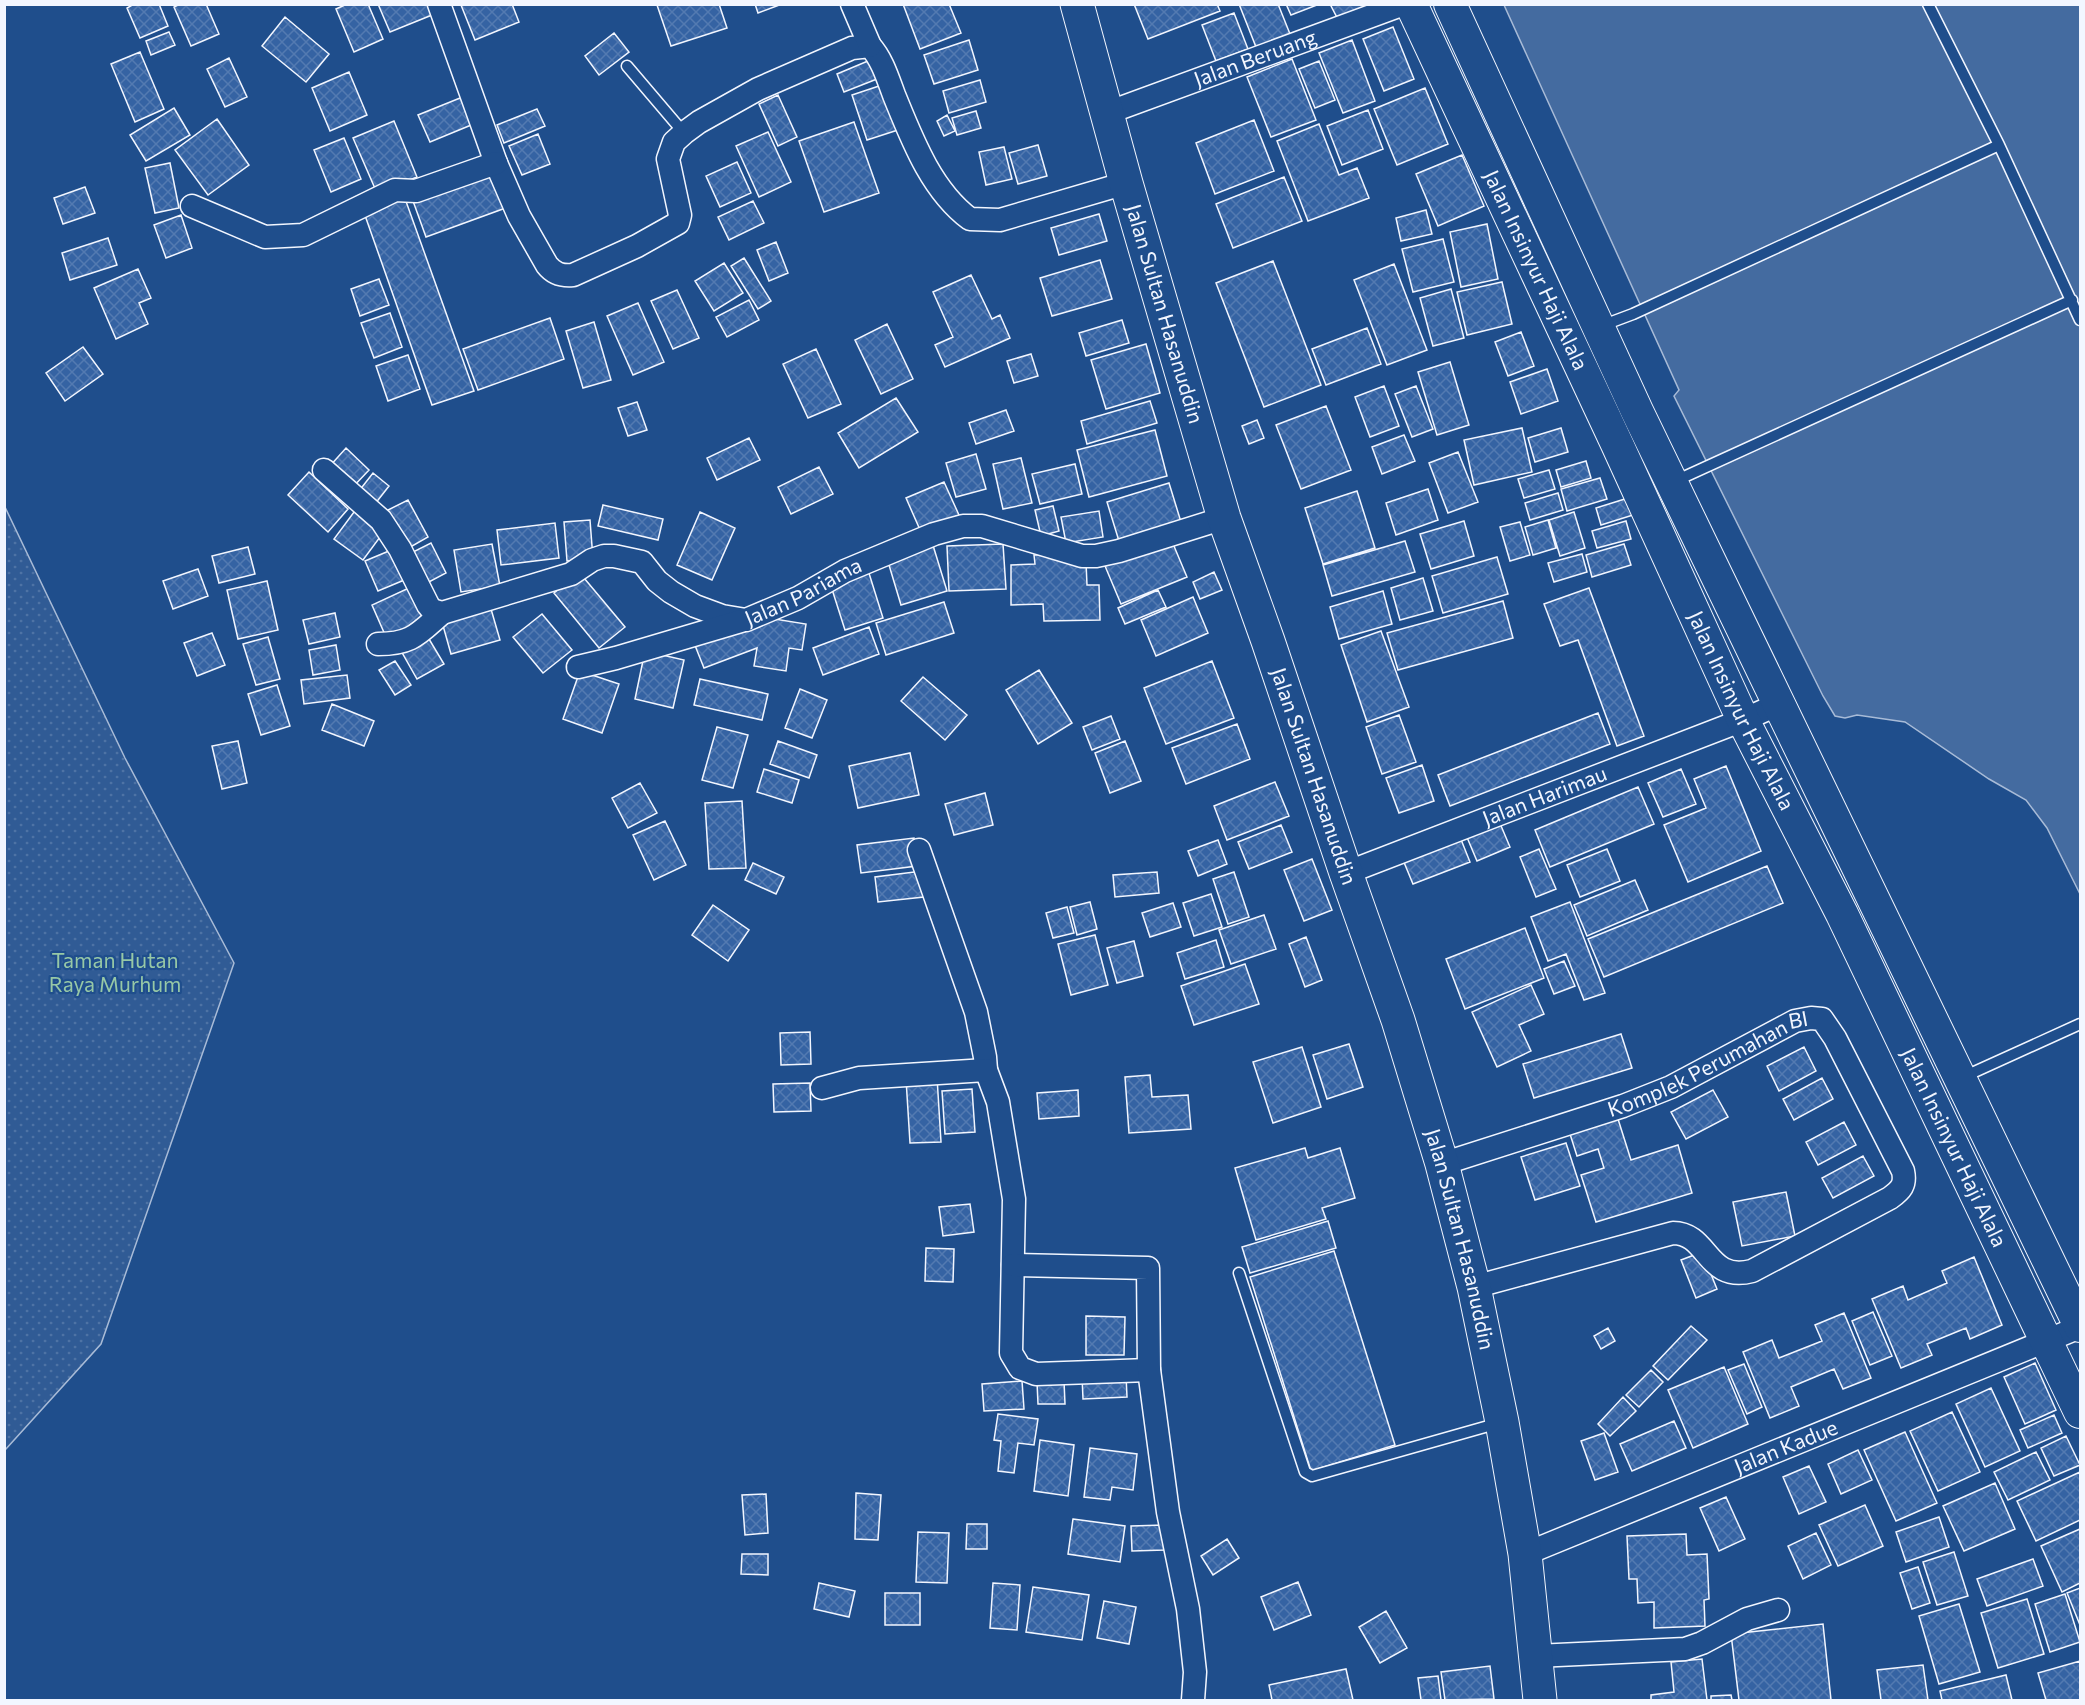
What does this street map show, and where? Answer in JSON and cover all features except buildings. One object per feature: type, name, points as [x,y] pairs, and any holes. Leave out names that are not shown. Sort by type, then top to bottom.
[{"type":"highway","name":"Jalan Sultan Hasanuddin","points":[[1077,4],[1126,183],[1224,518],[1398,1020],[1442,1164],[1474,1287],[1502,1422],[1525,1554],[1540,1701]]},
{"type":"main road","name":"Jalan Insinyur Haji Alala","points":[[1411,4],[1743,720],[1842,914],[2080,1412]]},
{"type":"main road","name":"Jalan Insinyur Haji Alala","points":[[1450,4],[1671,483],[2080,1326]]},
{"type":"street","points":[[439,4],[496,163],[519,216],[552,272],[564,276],[573,275],[637,246],[678,223],[680,214],[668,159],[674,142],[684,133],[758,89],[852,48],[870,46]]},
{"type":"street","points":[[852,4],[933,178],[951,203],[970,219],[1000,220],[1126,183]]},
{"type":"street","name":"Jalan Beruang","points":[[1107,113],[1404,4]]},
{"type":"street","points":[[192,206],[265,237],[303,234],[395,190],[416,191],[496,163]]},
{"type":"street","points":[[324,470],[381,520],[428,605],[432,610],[442,613]]},
{"type":"street","name":"Jalan Pariama","points":[[442,613],[571,574],[592,560],[614,556],[642,562],[657,581],[695,606],[722,616],[746,620],[798,598],[845,571],[934,534],[963,526],[982,526],[1082,556],[1096,556],[1224,518]]},
{"type":"street","points":[[378,644],[397,644],[411,638],[442,613]]},
{"type":"street","points":[[578,667],[746,620]]},
{"type":"street","name":"Jalan Harimau","points":[[1346,873],[1743,720],[1779,704]]},
{"type":"street","points":[[920,850],[976,1012],[986,1070],[998,1102],[1014,1199],[1011,1353],[1020,1368],[1035,1374],[1149,1370]]},
{"type":"street","name":"Komplek Perumahan BI","points":[[1442,1164],[1623,1106],[1671,1087],[1795,1021],[1810,1018],[1822,1019],[1835,1038],[1903,1171],[1905,1179],[1903,1186],[1890,1198],[1752,1271],[1727,1272],[1712,1262],[1689,1236],[1672,1233],[1474,1287]]},
{"type":"street","points":[[822,1088],[859,1078],[986,1070]]},
{"type":"street","points":[[1013,1265],[1148,1268],[1149,1370],[1168,1512],[1188,1609],[1195,1672],[1193,1701]]},
{"type":"street","name":"Jalan Kadue","points":[[1525,1554],[2080,1326]]},
{"type":"street","points":[[1536,1656],[1685,1649],[1702,1643],[1747,1619],[1778,1610]]},
{"type":"lane","points":[[1928,4],[1999,145],[2080,320]]},
{"type":"lane","points":[[627,66],[684,133]]},
{"type":"lane","points":[[1600,327],[1633,314],[1999,145]]},
{"type":"lane","points":[[1671,483],[2072,300]]},
{"type":"lane","points":[[1961,1078],[2080,1024]]},
{"type":"lane","points":[[1239,1273],[1305,1472],[1309,1475],[1502,1422]]},
{"type":"green space","name":"Taman Hutan Raya Murhum","points":[[4,505],[125,758],[234,963],[101,1344],[5,1450]]},
{"type":"shaded area","points":[[1504,5],[2080,5],[2080,894],[2047,828],[2026,800],[1989,779],[1905,722],[1857,715],[1845,718],[1835,716],[1674,396],[1679,390]]}]
